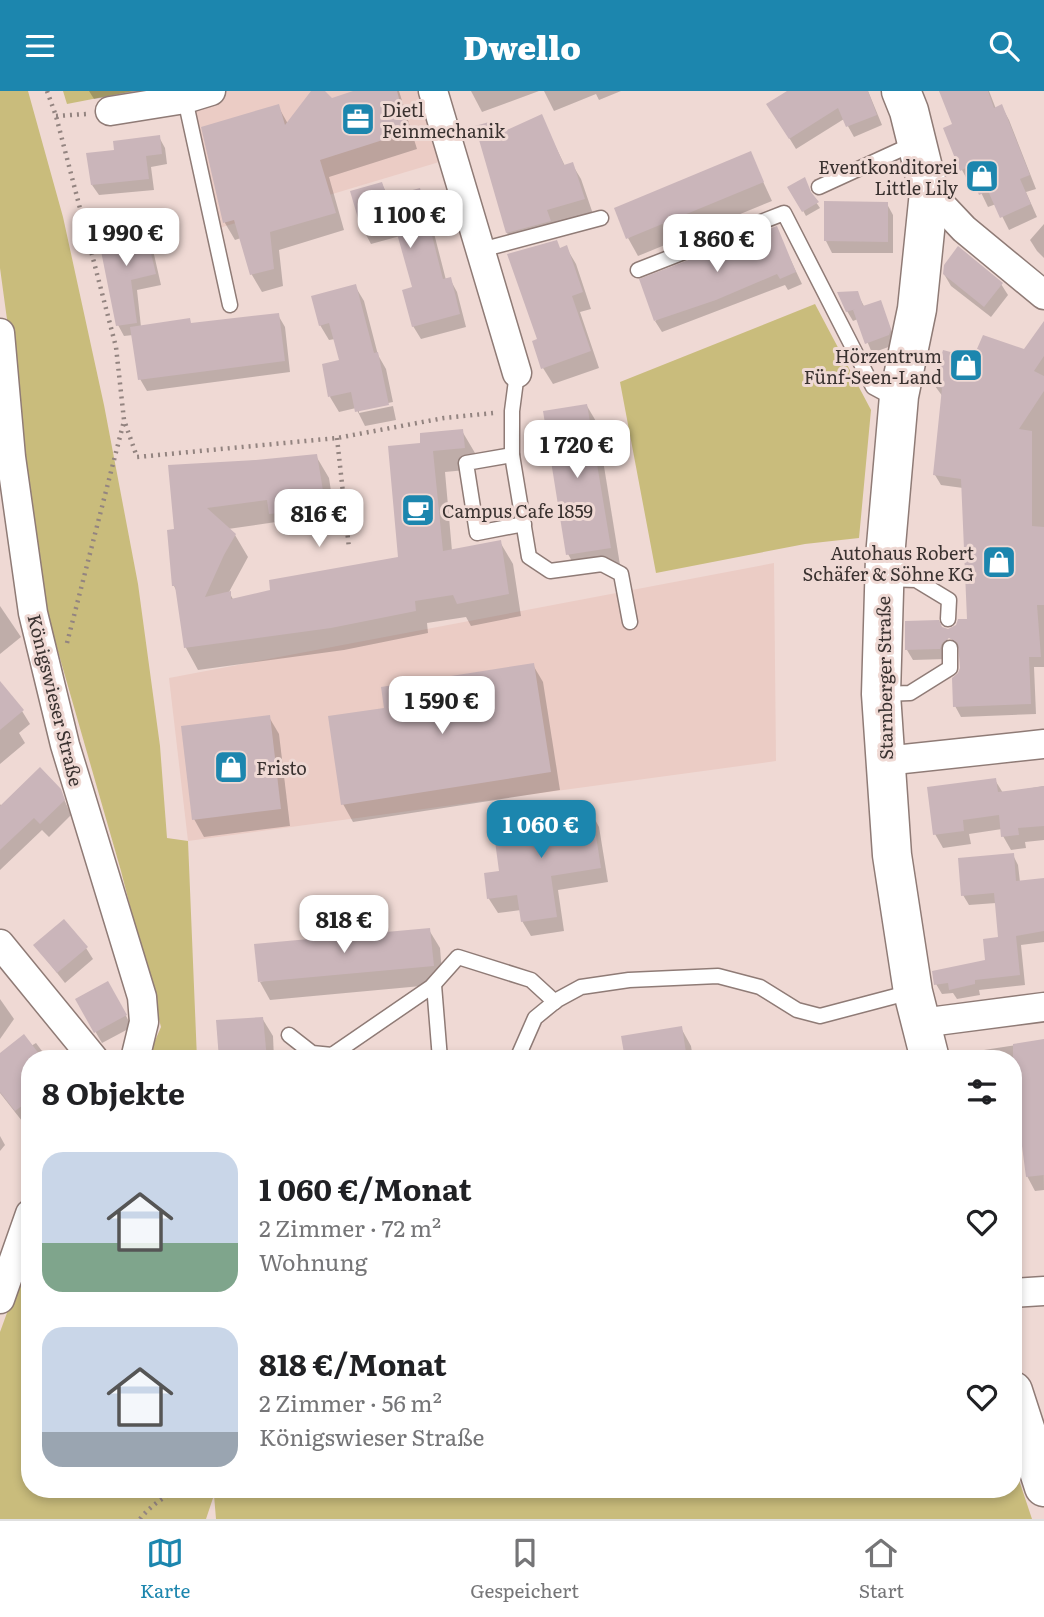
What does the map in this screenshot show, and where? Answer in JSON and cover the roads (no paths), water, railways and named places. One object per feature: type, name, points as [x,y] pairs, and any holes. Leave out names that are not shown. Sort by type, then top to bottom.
[{"type":"main road","name":"Starnberger Straße","points":[[901,91],[929,192],[917,309],[899,396],[883,579],[881,694],[892,855],[921,1025]]},
{"type":"main road","points":[[1022,1419],[1044,1487]]},
{"type":"street","points":[[433,91],[517,373]]},
{"type":"street","points":[[110,111],[198,95]]},
{"type":"street","points":[[929,192],[964,229],[1044,295]]},
{"type":"street","name":"Königswieser Straße","points":[[0,333],[11,457],[33,613],[65,745],[139,984],[144,1022],[137,1050]]},
{"type":"street","points":[[885,761],[1044,744]]},
{"type":"street","points":[[0,944],[87,1050]]},
{"type":"street","points":[[921,1025],[1044,1007]]},
{"type":"street","points":[[0,1299],[21,1240]]},
{"type":"street","points":[[1022,1292],[1044,1291]]},
{"type":"lane","points":[[198,95],[230,305]]},
{"type":"lane","points":[[819,187],[917,143]]},
{"type":"lane","points":[[638,270],[784,213],[873,387],[886,394],[899,396]]},
{"type":"lane","points":[[481,250],[601,218]]},
{"type":"lane","points":[[517,373],[512,411],[512,455],[529,557],[550,571],[602,564],[621,574],[630,622]]},
{"type":"lane","points":[[512,455],[466,463],[477,533],[524,524]]},
{"type":"lane","points":[[883,579],[916,580],[949,600],[948,619]]},
{"type":"lane","points":[[881,694],[910,693],[950,668],[950,648]]},
{"type":"lane","points":[[339,1050],[433,985],[458,957],[531,980],[555,1002]]},
{"type":"lane","points":[[521,1050],[535,1018],[555,1002],[581,987],[629,980],[718,975],[760,987],[797,1010],[820,1016],[921,1025]]},
{"type":"lane","points":[[433,985],[439,1050]]},
{"type":"lane","points":[[289,1035],[308,1050]]},
{"type":"place","name":"Dietl Feinmechanik","points":[[358,119]]},
{"type":"place","name":"Eventkonditorei Little Lily","points":[[982,176]]},
{"type":"place","name":"Hörzentrum Fünf-Seen-Land","points":[[966,365]]},
{"type":"place","name":"Campus Cafe 1859","points":[[418,510]]},
{"type":"place","name":"Autohaus Robert Schäfer & Söhne KG","points":[[999,562]]},
{"type":"place","name":"Fristo","points":[[231,767]]}]
